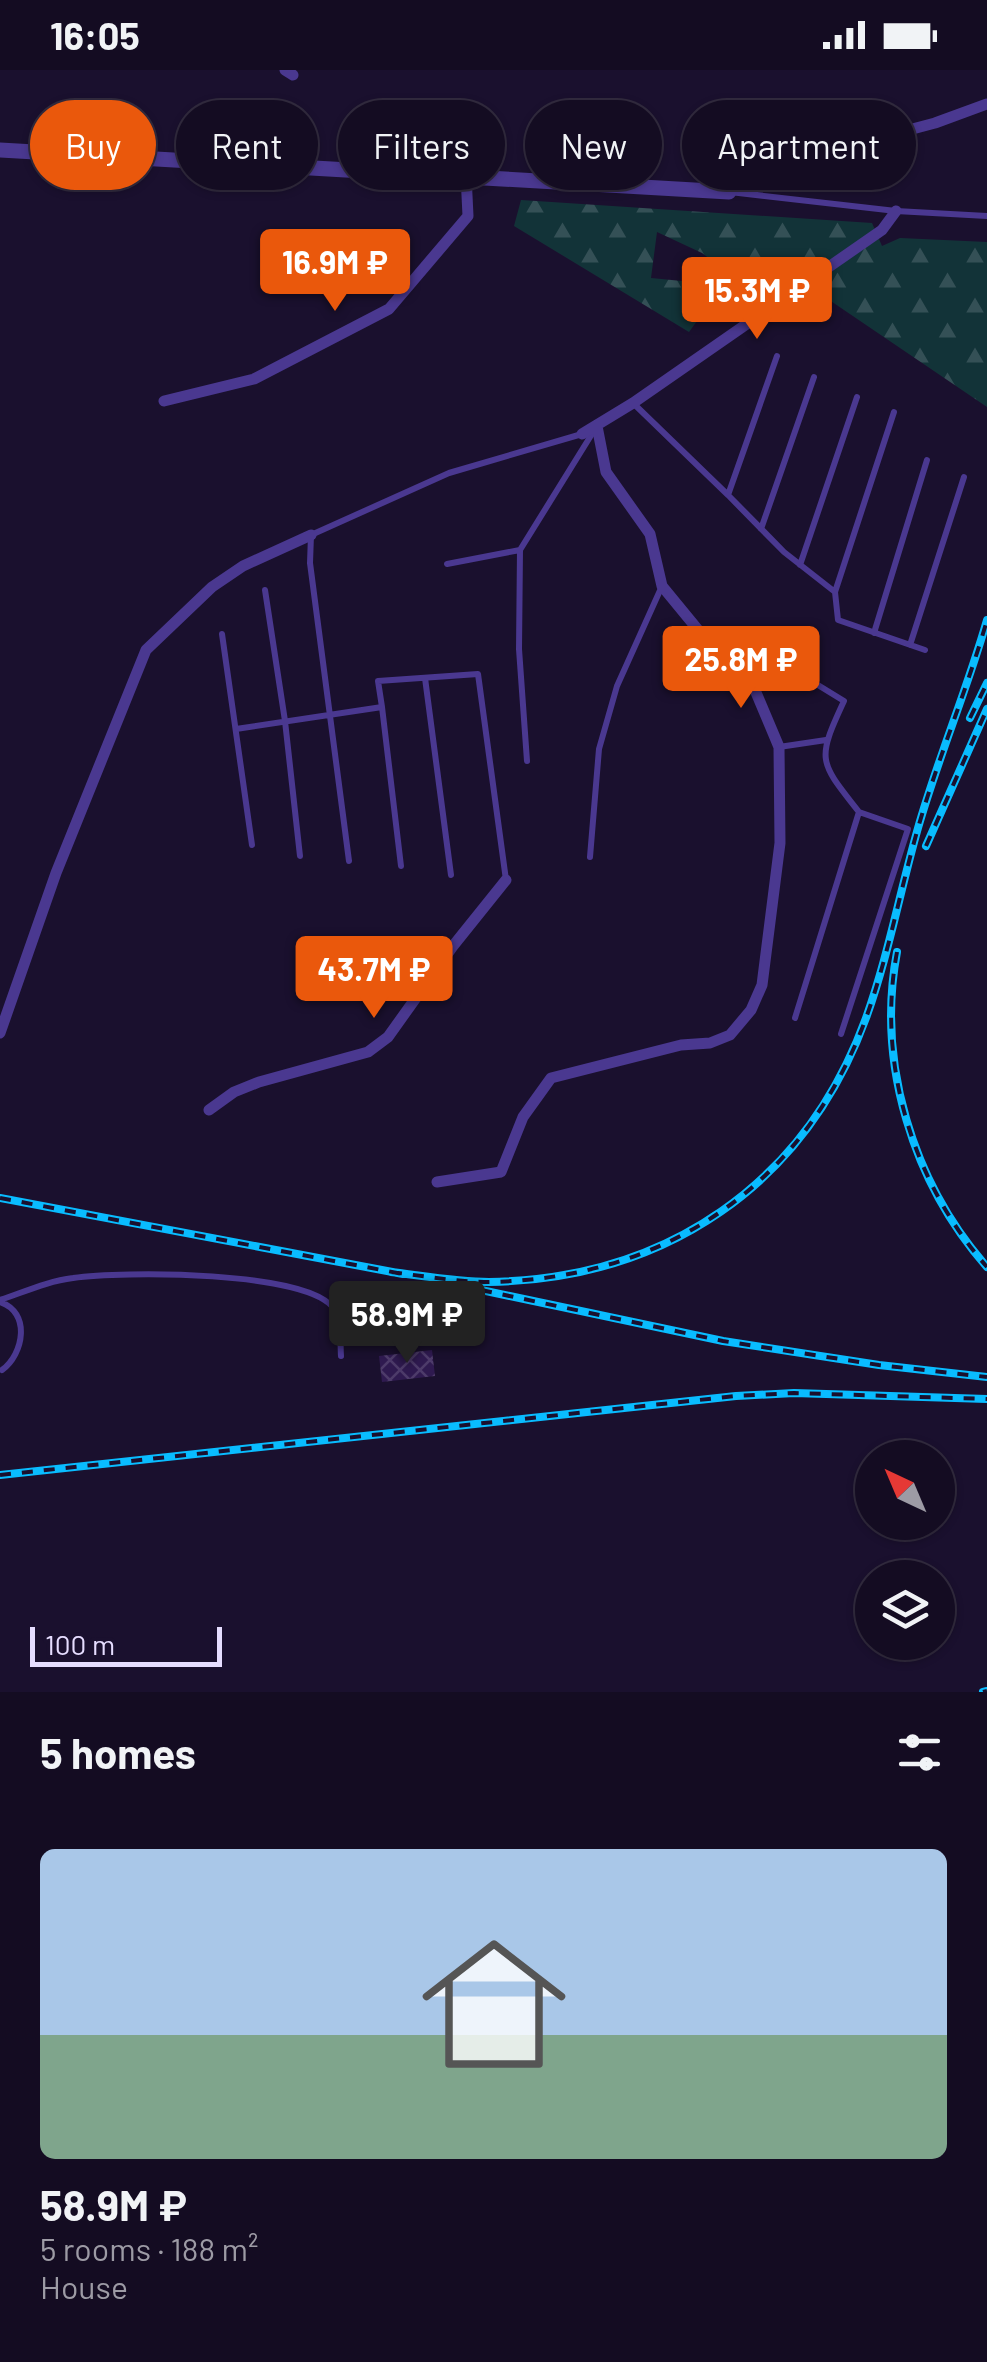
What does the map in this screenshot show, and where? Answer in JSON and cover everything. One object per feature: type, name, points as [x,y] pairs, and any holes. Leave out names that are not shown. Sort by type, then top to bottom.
[{"type":"street","points":[[505,178],[729,192],[758,170],[935,123],[987,104]]},
{"type":"street","points":[[0,150],[338,168]]},
{"type":"street","points":[[164,401],[254,379],[388,309],[468,216],[467,190]]},
{"type":"street","points":[[582,434],[633,403],[882,230],[896,211]]},
{"type":"street","points":[[437,1182],[501,1172],[523,1117],[551,1078],[680,1045],[710,1043],[730,1035],[751,1010],[762,985],[780,843],[779,748],[747,671],[708,642],[662,586],[650,534],[606,472],[597,426]]},
{"type":"street","points":[[0,1033],[56,874],[123,699],[146,650],[212,587],[243,566],[311,535]]},
{"type":"street","points":[[209,1110],[234,1092],[368,1052],[388,1037],[506,880]]},
{"type":"street","points":[[0,1022],[9,1012]]},
{"type":"lane","points":[[729,192],[896,211],[987,216]]},
{"type":"lane","points":[[728,495],[777,356]]},
{"type":"lane","points":[[762,529],[814,377]]},
{"type":"lane","points":[[800,565],[857,397]]},
{"type":"lane","points":[[633,403],[800,565],[835,592]]},
{"type":"lane","points":[[894,412],[835,592],[838,620],[924,650]]},
{"type":"lane","points":[[528,761],[519,649],[520,550],[597,426]]},
{"type":"lane","points":[[350,861],[310,563],[311,535],[450,473],[582,434]]},
{"type":"lane","points":[[874,633],[926,460]]},
{"type":"lane","points":[[910,645],[964,478]]},
{"type":"lane","points":[[446,564],[520,550]]},
{"type":"lane","points":[[590,857],[600,749],[617,686],[662,586]]},
{"type":"lane","points":[[266,590],[300,856]]},
{"type":"lane","points":[[222,634],[252,845]]},
{"type":"lane","points":[[708,642],[768,639],[814,682],[844,700],[826,740],[826,771],[859,812],[908,829],[842,1034]]},
{"type":"lane","points":[[401,866],[378,681],[478,674],[506,880]]},
{"type":"lane","points":[[425,678],[450,875]]},
{"type":"lane","points":[[236,729],[382,707]]},
{"type":"lane","points":[[779,748],[826,740]]},
{"type":"lane","points":[[795,1018],[859,812]]},
{"type":"lane","points":[[0,1301],[68,1278],[97,1275],[158,1273],[259,1282],[302,1290],[328,1303],[336,1311],[341,1356]]},
{"type":"lane","points":[[0,1301],[16,1314],[21,1338],[18,1354],[2,1370]]},
{"type":"green space","points":[[521,200],[872,223],[882,246],[900,238],[987,242],[987,407],[816,291],[751,290],[702,253],[657,232],[651,278],[723,285],[689,332],[514,226]]},
{"type":"building","points":[[432,1350],[435,1376],[382,1382],[379,1356]]},
{"type":"railway","points":[[391,1272],[489,1282],[554,1277],[614,1263],[670,1241],[721,1212],[767,1174],[806,1129],[840,1077],[866,1018],[926,802],[987,620]]},
{"type":"railway","points":[[970,718],[987,683]]},
{"type":"railway","points":[[926,846],[987,709]]},
{"type":"railway","points":[[897,952],[892,1036],[906,1120],[939,1198],[987,1267]]},
{"type":"railway","points":[[0,1198],[403,1274]]},
{"type":"railway","points":[[481,1290],[723,1341],[987,1377]]},
{"type":"railway","points":[[0,1475],[736,1396],[794,1393],[987,1399]]},
{"type":"railway","points":[[983,1692],[987,1691]]}]
